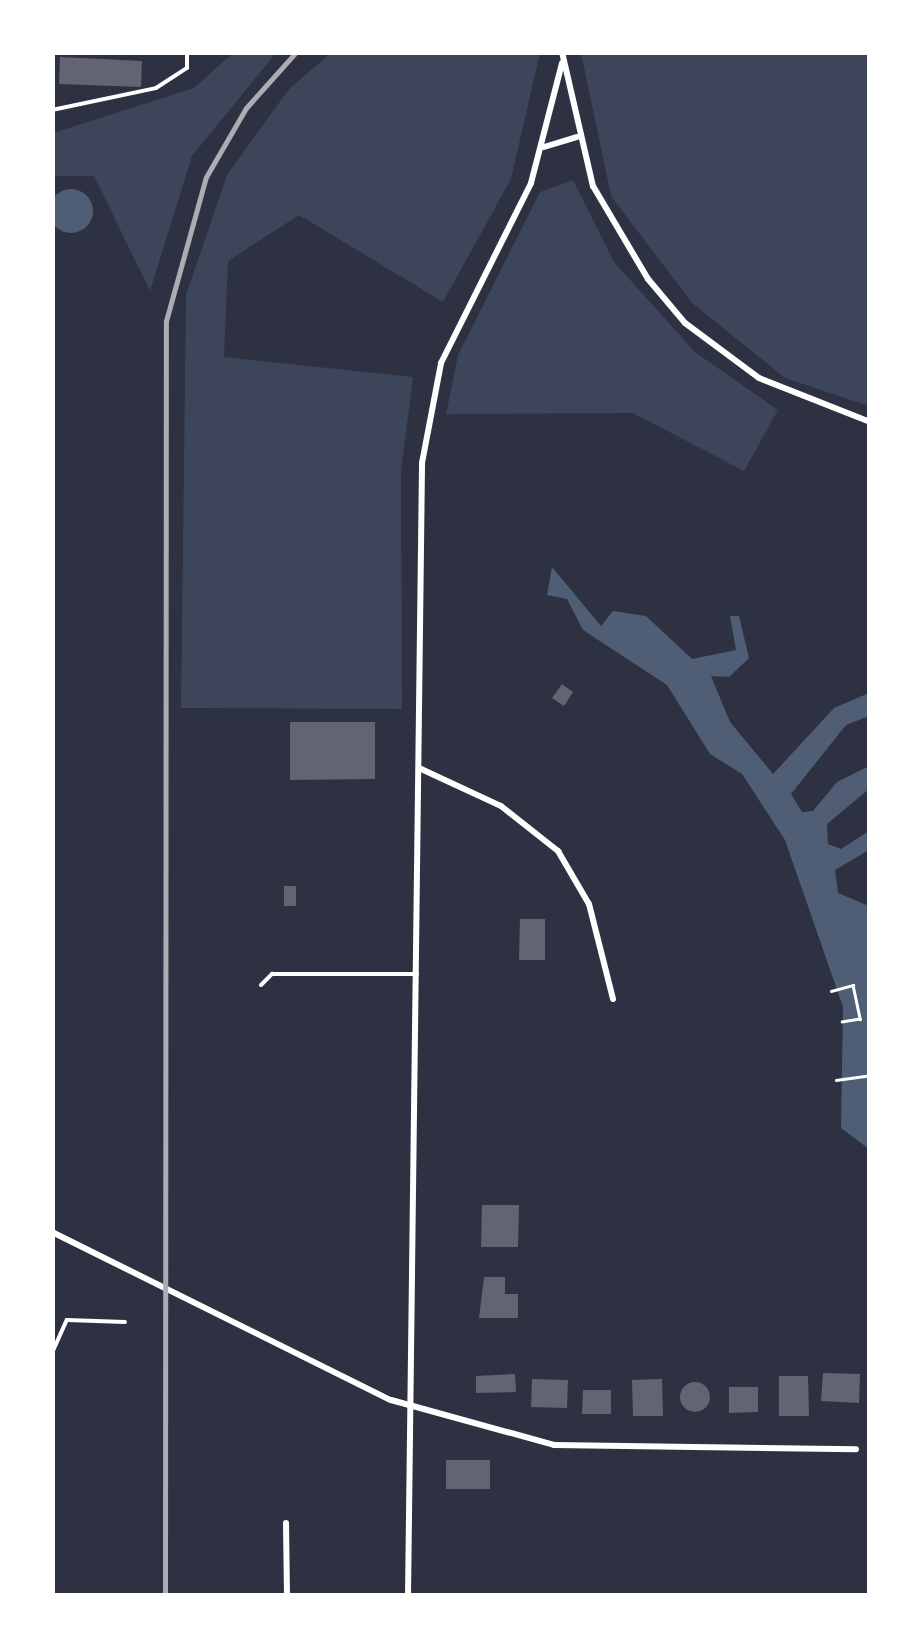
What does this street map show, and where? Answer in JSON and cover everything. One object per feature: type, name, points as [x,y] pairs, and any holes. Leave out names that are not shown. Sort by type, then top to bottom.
[{"type":"street","points":[[562,52],[576,137],[623,245],[685,322],[759,378],[869,422]]},
{"type":"street","points":[[408,1596],[408,1405],[418,974],[420,496],[432,396],[543,147],[562,63]]},
{"type":"street","points":[[543,147],[576,137]]},
{"type":"street","points":[[419,768],[501,806],[558,852],[588,904],[613,999]]},
{"type":"street","points":[[52,1232],[408,1405],[578,1448],[856,1449]]},
{"type":"street","points":[[286,1523],[287,1596]]},
{"type":"lane","points":[[52,110],[156,88],[188,68],[188,52]]},
{"type":"lane","points":[[261,985],[272,974],[418,974]]},
{"type":"lane","points":[[52,1353],[67,1320],[125,1322]]},
{"type":"path","points":[[831,991],[853,985],[860,1019],[842,1022]]},
{"type":"path","points":[[836,1080],[870,1075]]},
{"type":"shaded area","points":[[332,52],[540,53],[511,179],[443,302],[299,215],[228,261],[224,357],[413,377],[401,471],[402,709],[181,708],[186,295],[227,175],[289,89]]},
{"type":"shaded area","points":[[233,53],[276,53],[192,156],[150,291],[94,176],[53,176],[53,133],[194,88]]},
{"type":"shaded area","points":[[581,53],[869,53],[869,406],[785,378],[692,303],[611,196]]},
{"type":"shaded area","points":[[573,180],[614,262],[695,352],[778,410],[744,471],[633,413],[446,414],[458,355],[540,192]]},
{"type":"shaded area","points":[[71,189],[87,195],[93,211],[87,227],[71,233],[55,227],[49,211],[55,195]]},
{"type":"shaded area","points":[[552,567],[601,626],[613,611],[646,616],[692,659],[736,650],[730,616],[739,616],[749,658],[729,677],[711,676],[730,722],[773,774],[834,708],[869,693],[869,716],[846,725],[791,794],[802,812],[813,811],[837,782],[869,766],[869,789],[827,824],[828,844],[841,849],[869,831],[869,850],[835,870],[838,893],[869,906],[869,1149],[841,1128],[843,1007],[785,840],[742,774],[710,754],[667,685],[583,630],[567,599],[547,595]]},
{"type":"building","points":[[60,57],[142,61],[141,87],[59,84]]},
{"type":"building","points":[[562,684],[573,692],[564,706],[552,698]]},
{"type":"building","points":[[290,722],[375,722],[375,779],[290,780]]},
{"type":"building","points":[[284,886],[296,886],[296,906],[284,906]]},
{"type":"building","points":[[520,919],[545,919],[545,960],[519,960]]},
{"type":"building","points":[[482,1205],[519,1205],[518,1247],[481,1247]]},
{"type":"building","points":[[484,1277],[505,1277],[505,1294],[518,1294],[518,1318],[479,1318]]},
{"type":"building","points":[[823,1373],[860,1374],[859,1403],[821,1401]]},
{"type":"building","points":[[515,1374],[516,1392],[476,1393],[476,1376]]},
{"type":"building","points":[[779,1376],[808,1376],[809,1416],[779,1416]]},
{"type":"building","points":[[532,1379],[568,1380],[567,1408],[531,1407]]},
{"type":"building","points":[[662,1379],[663,1416],[633,1416],[632,1380]]},
{"type":"building","points":[[695,1382],[709,1391],[710,1397],[701,1411],[695,1412],[681,1403],[680,1397],[689,1383]]},
{"type":"building","points":[[729,1387],[758,1387],[758,1412],[729,1413]]},
{"type":"building","points":[[583,1390],[611,1390],[611,1414],[582,1414]]},
{"type":"building","points":[[446,1460],[490,1460],[490,1489],[446,1489]]},
{"type":"railway","points":[[165,1596],[166,321],[206,177],[246,108],[296,52]]}]
